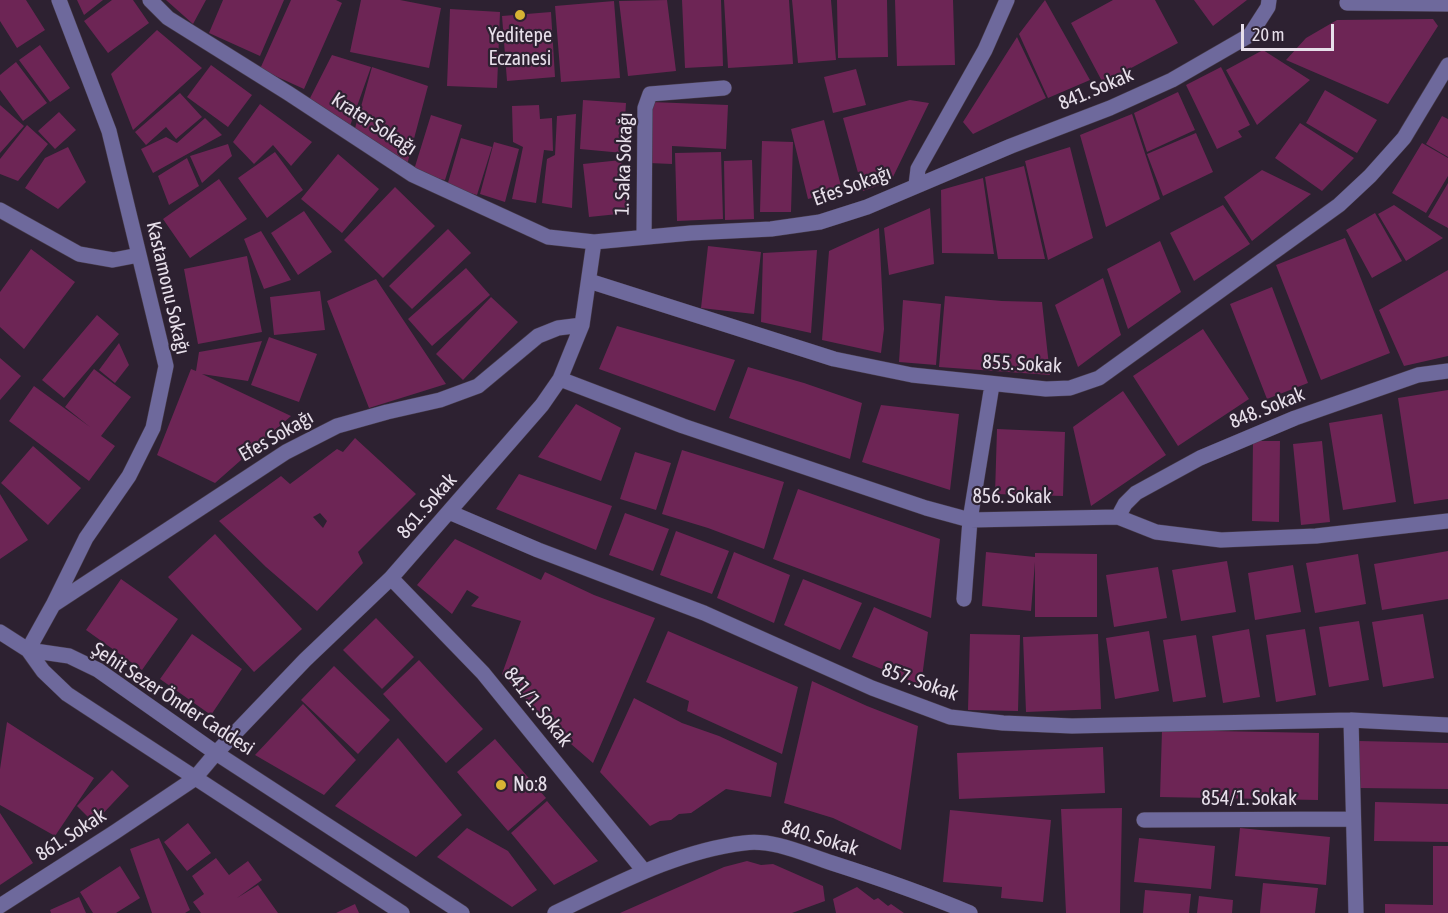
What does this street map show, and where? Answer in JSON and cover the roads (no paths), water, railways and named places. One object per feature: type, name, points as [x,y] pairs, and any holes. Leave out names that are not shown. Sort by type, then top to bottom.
[{"type":"street","name":"Kastamonu Sokağı","points":[[53,605],[86,538],[129,476],[153,428],[166,366],[109,131],[59,0]]},
{"type":"street","name":"Krater Sokağı","points":[[150,0],[168,18],[413,175],[548,237],[594,242]]},
{"type":"street","name":"Efes Sokağı","points":[[594,242],[771,229],[820,222],[867,207],[916,185],[918,169],[985,50],[1007,0]]},
{"type":"street","name":"841. Sokak","points":[[916,185],[1110,108],[1172,80],[1250,35],[1268,7],[1269,0]]},
{"type":"street","points":[[1347,3],[1448,4]]},
{"type":"street","name":"855. Sokak","points":[[589,281],[834,359],[912,375],[992,385],[1046,389],[1070,388],[1099,378],[1339,205],[1370,176],[1404,138],[1448,65]]},
{"type":"street","name":"1. Saka Sokağı","points":[[644,237],[645,108],[651,94],[724,88]]},
{"type":"street","points":[[0,210],[79,254],[113,260],[139,255]]},
{"type":"street","name":"861. Sokak","points":[[0,906],[194,778],[305,660],[392,578],[542,405],[560,379],[582,325],[594,242]]},
{"type":"street","name":"Efes Sokağı","points":[[28,650],[53,605],[286,452],[337,426],[440,400],[478,386],[538,336],[558,328],[582,325]]},
{"type":"street","name":"848. Sokak","points":[[1118,517],[1125,504],[1136,493],[1200,458],[1295,418],[1407,378],[1448,371]]},
{"type":"street","name":"856. Sokak","points":[[560,379],[683,426],[926,508],[970,520],[1118,517],[1156,532],[1221,540],[1316,536],[1448,521]]},
{"type":"street","points":[[964,599],[970,520],[992,385]]},
{"type":"street","name":"857. Sokak","points":[[449,512],[537,550],[704,613],[872,687],[950,717],[1003,723],[1072,726],[1351,720],[1448,725]]},
{"type":"street","name":"841/1. Sokak","points":[[392,578],[483,673],[644,871]]},
{"type":"street","points":[[0,632],[28,650],[43,671],[68,694],[402,913]]},
{"type":"street","name":"Şehit Sezer Önder Caddesi","points":[[28,650],[69,656],[98,670],[216,753],[462,913]]},
{"type":"street","points":[[1351,720],[1356,913]]},
{"type":"street","name":"854/1. Sokak","points":[[1144,820],[1353,819]]},
{"type":"street","name":"840. Sokak","points":[[555,913],[644,871],[701,852],[745,843],[774,843],[920,892],[970,913]]},
{"type":"place","name":"Yeditepe Eczanesi","points":[[520,15]]},
{"type":"place","name":"No:8","points":[[501,785]]}]
